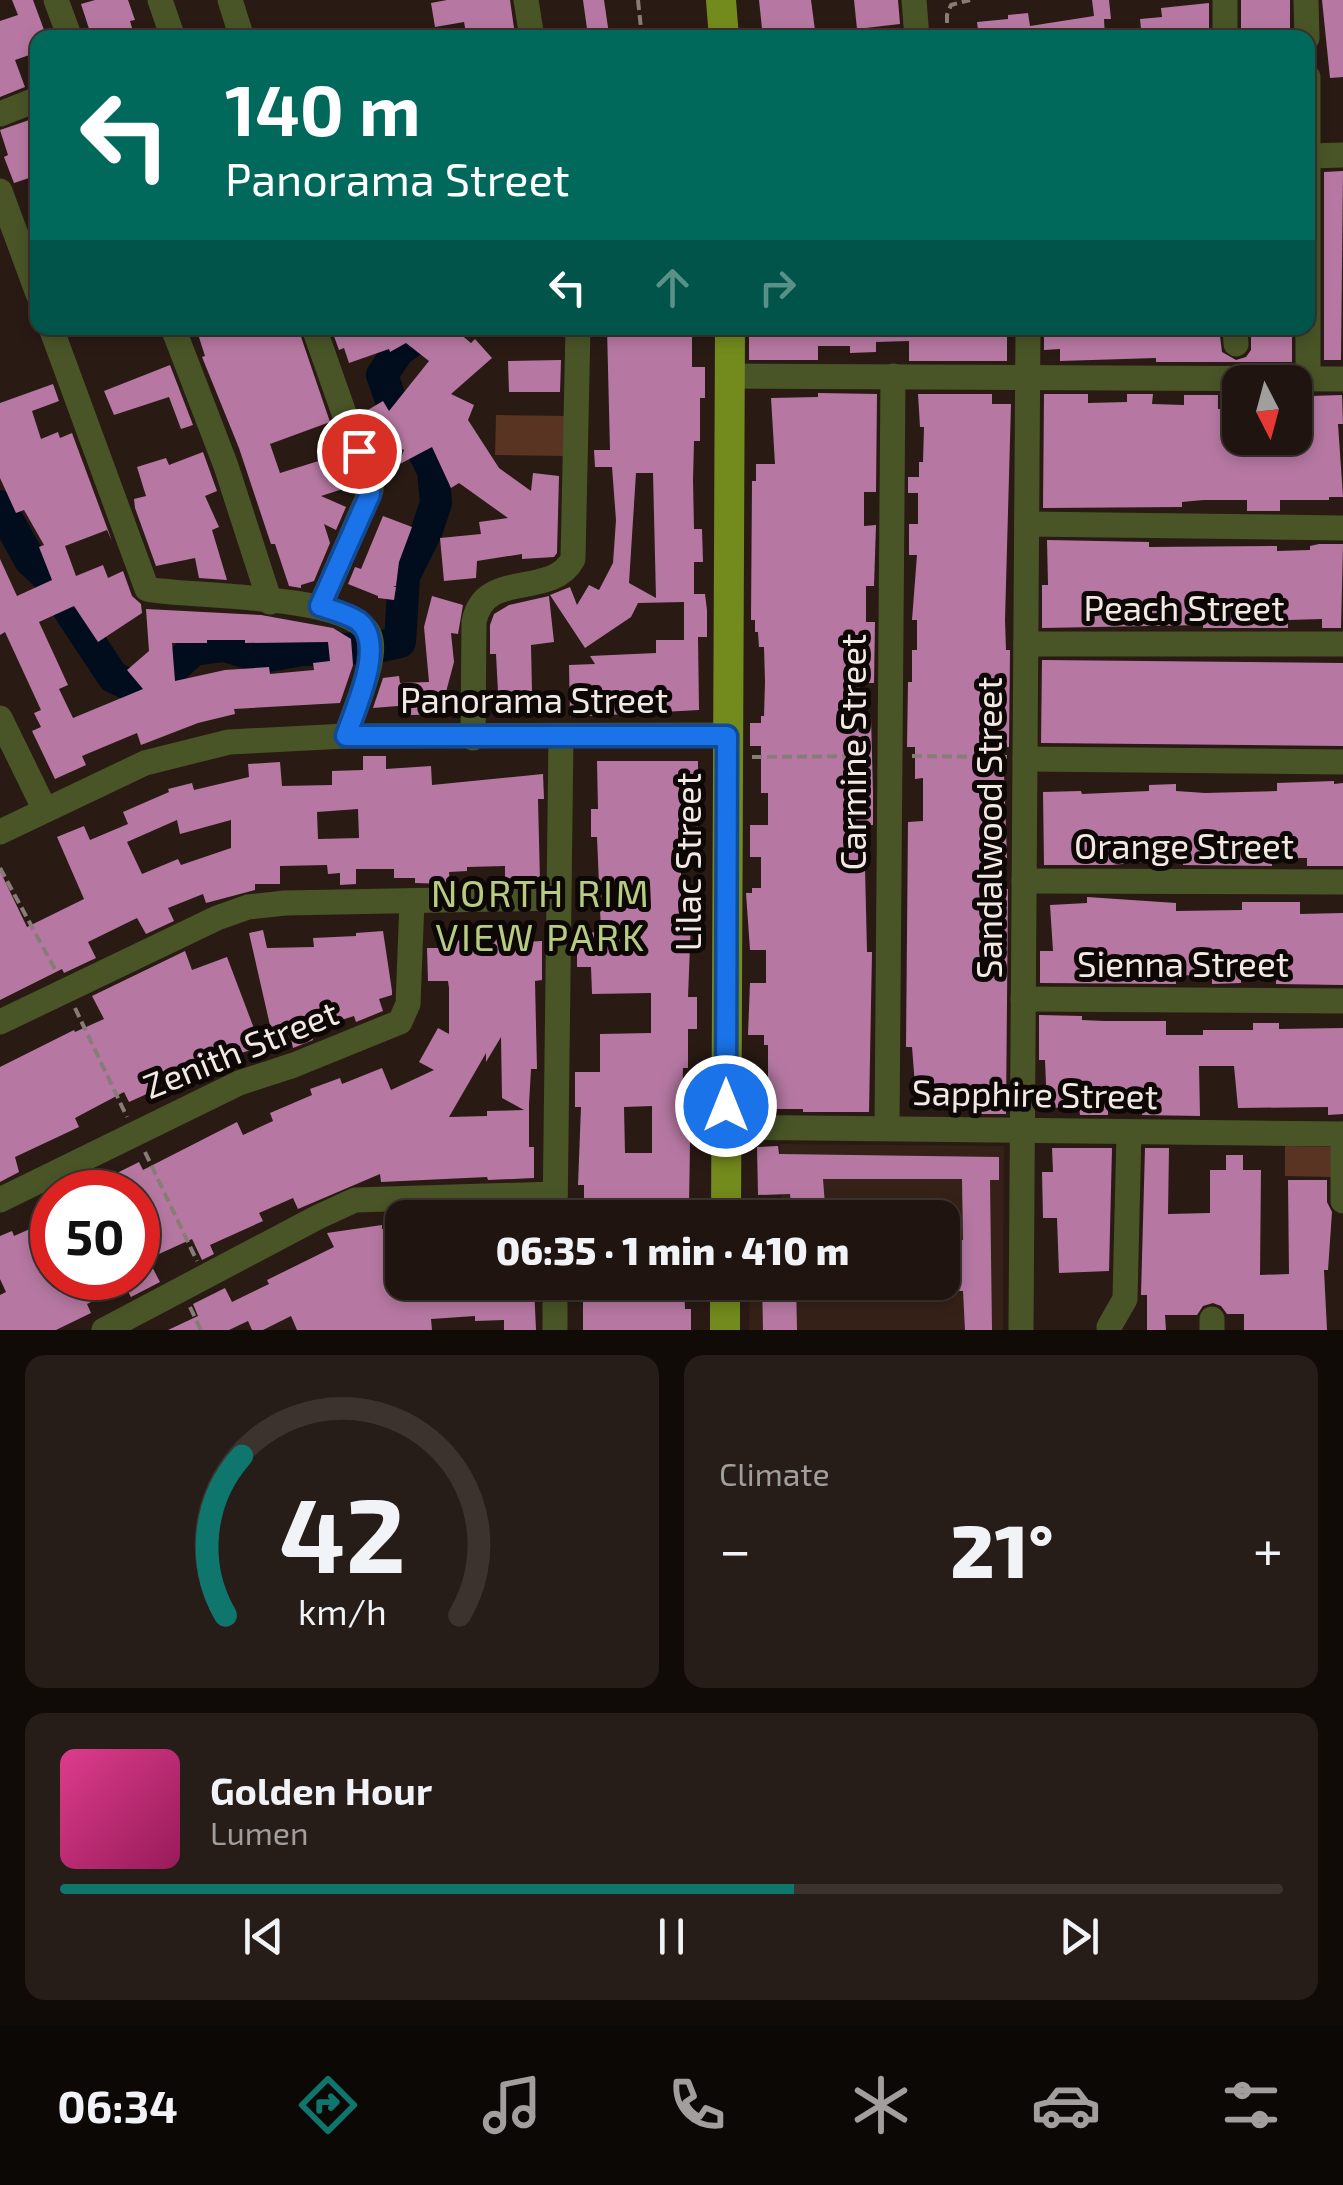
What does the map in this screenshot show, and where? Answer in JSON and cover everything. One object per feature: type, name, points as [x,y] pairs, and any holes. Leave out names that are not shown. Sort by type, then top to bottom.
[{"type":"main road","points":[[721,0],[723,30]]},
{"type":"main road","name":"Lilac Street","points":[[726,1200],[730,335]]},
{"type":"main road","points":[[725,1300],[725,1330]]},
{"type":"street","points":[[56,0],[67,30]]},
{"type":"street","points":[[160,0],[170,30]]},
{"type":"street","points":[[230,0],[239,30]]},
{"type":"street","points":[[526,0],[531,30]]},
{"type":"street","points":[[914,0],[916,30]]},
{"type":"street","points":[[1225,0],[1225,30]]},
{"type":"street","points":[[1306,0],[1306,30]]},
{"type":"street","points":[[0,114],[30,101]]},
{"type":"street","points":[[1315,156],[1343,155]]},
{"type":"street","points":[[0,191],[20,260]]},
{"type":"street","points":[[54,335],[144,586],[154,591],[320,606],[358,622],[371,650],[346,736]]},
{"type":"street","points":[[177,335],[226,466],[270,602]]},
{"type":"street","points":[[317,335],[371,486],[320,606]]},
{"type":"street","points":[[473,738],[474,622],[480,606],[496,590],[560,577],[574,559],[578,335]]},
{"type":"street","name":"Sandalwood Street","points":[[1021,1330],[1028,335]]},
{"type":"street","points":[[1308,335],[1308,365]]},
{"type":"street","points":[[730,376],[1222,379]]},
{"type":"street","name":"Carmine Street","points":[[887,1128],[893,376]]},
{"type":"street","points":[[1312,379],[1343,379]]},
{"type":"street","points":[[1027,524],[1343,528]]},
{"type":"street","name":"Peach Street","points":[[1026,644],[1343,644]]},
{"type":"street","points":[[0,718],[45,810]]},
{"type":"street","name":"Panorama Street","points":[[0,832],[145,763],[184,751],[262,738],[727,736]]},
{"type":"street","points":[[555,1200],[561,738]]},
{"type":"street","points":[[1025,759],[1343,762]]},
{"type":"street","name":"Orange Street","points":[[1024,882],[1343,882]]},
{"type":"street","points":[[0,1022],[217,918],[248,907],[557,898]]},
{"type":"street","name":"Zenith Street","points":[[0,1200],[239,1083],[400,1022],[408,1004],[412,901]]},
{"type":"street","name":"Sienna Street","points":[[1023,999],[1343,1001]]},
{"type":"street","name":"Sapphire Street","points":[[726,1126],[1343,1134]]},
{"type":"street","points":[[1110,1328],[1126,1298],[1129,1132]]},
{"type":"street","points":[[1343,1134],[1343,1201]]},
{"type":"street","points":[[104,1330],[355,1200],[385,1201]]},
{"type":"street","points":[[555,1300],[555,1330]]},
{"type":"path","points":[[638,0],[641,30]]},
{"type":"path","points":[[947,30],[951,5],[970,0]]},
{"type":"path","points":[[0,868],[66,989],[135,1132],[194,1284],[201,1330]]},
{"type":"shaded area","points":[[496,415],[569,416],[568,456],[495,455]]},
{"type":"shaded area","points":[[780,1144],[1004,1146],[1003,1330],[749,1330],[750,1300],[960,1300],[960,1200],[772,1200],[782,1199]]},
{"type":"shaded area","points":[[1285,1146],[1335,1147],[1334,1177],[1285,1176]]},
{"type":"building","points":[[12,0],[33,0],[44,30],[30,30],[30,55],[15,60],[25,87],[0,97],[0,21],[18,15]]},
{"type":"building","points":[[128,0],[135,20],[130,21],[133,30],[89,30],[81,4]]},
{"type":"building","points":[[510,0],[514,30],[466,30],[464,22],[435,27],[431,3]]},
{"type":"building","points":[[583,0],[604,0],[608,30],[587,30]]},
{"type":"building","points":[[759,0],[811,0],[815,30],[762,30]]},
{"type":"building","points":[[854,0],[898,0],[900,24],[857,29]]},
{"type":"building","points":[[1092,0],[1109,0],[1111,19],[1104,19],[1105,30],[978,30],[977,22],[1028,13],[1030,26],[1094,16]]},
{"type":"building","points":[[1241,0],[1290,0],[1290,28],[1241,30]]},
{"type":"building","points":[[1322,0],[1343,0],[1343,77],[1330,78]]},
{"type":"building","points":[[1209,3],[1209,30],[1141,30],[1140,19],[1162,17],[1161,8]]},
{"type":"building","points":[[30,120],[30,178],[14,183],[4,157],[8,155],[0,130]]},
{"type":"building","points":[[1343,171],[1341,360],[1324,360],[1324,172]]},
{"type":"building","points":[[198,335],[300,335],[330,422],[270,444],[280,473],[341,454],[352,486],[321,496],[346,507],[336,530],[324,524],[330,543],[314,581],[301,588],[289,586],[275,544],[271,544],[239,448],[202,357],[205,356]]},
{"type":"building","points":[[334,335],[461,335],[471,343],[475,339],[492,358],[451,394],[474,405],[468,420],[499,468],[531,491],[533,473],[559,476],[554,557],[522,559],[522,554],[477,561],[476,578],[444,581],[440,538],[481,534],[479,522],[508,518],[459,483],[451,488],[432,447],[398,465],[404,450],[386,443],[382,453],[364,422],[361,414],[383,401],[389,411],[429,361],[406,343],[390,352],[389,349],[349,363],[344,348],[339,350]]},
{"type":"building","points":[[607,335],[692,335],[692,367],[705,367],[705,398],[700,398],[700,441],[694,441],[693,480],[694,529],[702,529],[703,562],[694,562],[694,594],[705,594],[707,610],[707,637],[698,637],[699,710],[570,717],[569,665],[595,664],[590,656],[656,653],[656,640],[684,640],[684,602],[638,603],[631,617],[585,648],[550,595],[570,587],[577,605],[589,585],[599,590],[613,563],[616,520],[612,467],[595,467],[594,450],[610,450]],"holes":[[[636,473],[653,473],[656,598],[629,583]]]},
{"type":"building","points":[[749,335],[1007,335],[1007,361],[909,361],[909,341],[876,342],[876,352],[850,353],[850,346],[818,346],[818,360],[749,360]]},
{"type":"building","points":[[1044,335],[1220,335],[1222,352],[1236,360],[1246,357],[1251,350],[1251,335],[1292,335],[1292,362],[1156,362],[1156,358],[1060,361],[1060,349],[1044,350]]},
{"type":"building","points":[[561,360],[560,392],[509,392],[508,361]]},
{"type":"building","points":[[170,365],[193,425],[181,429],[169,397],[114,415],[104,391]]},
{"type":"building","points":[[53,384],[59,401],[32,411],[41,439],[58,432],[60,438],[72,433],[112,541],[107,530],[65,546],[76,576],[103,565],[108,578],[123,571],[132,596],[141,604],[142,613],[98,642],[74,606],[39,622],[68,685],[59,689],[73,718],[143,689],[127,670],[149,651],[146,609],[261,615],[333,628],[351,639],[353,665],[340,703],[234,709],[235,714],[198,723],[141,745],[137,733],[82,756],[86,765],[55,779],[32,731],[41,727],[34,713],[41,710],[5,632],[0,635],[0,559],[17,596],[52,580],[39,547],[44,545],[24,510],[16,513],[0,478],[0,403]],"holes":[[[328,642],[330,661],[313,663],[314,670],[270,674],[269,667],[225,670],[175,681],[172,643]]]},
{"type":"building","points":[[818,393],[877,394],[876,492],[864,492],[864,526],[876,525],[874,586],[866,586],[866,622],[875,622],[874,683],[860,683],[860,717],[871,717],[873,793],[873,825],[864,825],[867,952],[872,952],[869,1112],[803,1112],[755,1105],[755,1079],[768,1079],[768,1045],[764,1045],[764,1035],[748,1035],[750,983],[766,983],[766,950],[750,950],[746,893],[761,888],[761,857],[750,857],[750,825],[768,825],[768,793],[761,793],[761,746],[750,746],[750,723],[761,723],[764,716],[765,682],[764,647],[759,647],[755,620],[751,620],[752,481],[756,481],[756,464],[775,464],[771,398],[818,397]]},
{"type":"building","points":[[918,394],[992,394],[992,404],[1011,404],[1005,620],[1006,650],[1010,650],[1009,747],[1003,747],[1007,858],[1000,858],[1000,889],[1008,889],[1006,1114],[971,1114],[971,1107],[927,1107],[927,1098],[916,1098],[912,1047],[906,1047],[908,822],[923,821],[923,778],[915,779],[915,747],[907,747],[908,682],[912,682],[912,650],[917,650],[917,620],[912,620],[917,555],[909,555],[909,524],[918,524],[918,493],[908,493],[908,477],[919,477],[919,462],[923,462],[924,427],[920,427]]},
{"type":"building","points":[[1044,394],[1088,394],[1088,403],[1127,402],[1127,394],[1153,394],[1152,404],[1184,405],[1184,395],[1218,395],[1218,409],[1222,409],[1222,455],[1312,455],[1312,396],[1342,395],[1343,424],[1338,424],[1343,497],[1280,500],[1280,511],[1247,511],[1247,500],[1182,502],[1182,507],[1043,508]]},
{"type":"building","points":[[203,452],[217,491],[205,496],[219,527],[212,530],[227,580],[199,578],[195,558],[156,566],[135,508],[134,499],[146,496],[137,467],[166,458],[169,465]]},
{"type":"building","points":[[383,516],[412,527],[393,586],[394,600],[378,598],[348,584],[355,567],[361,569]]},
{"type":"building","points":[[1047,540],[1149,542],[1149,547],[1277,546],[1277,551],[1343,544],[1341,628],[1322,628],[1322,619],[1288,620],[1288,628],[1042,628],[1042,585],[1048,585]]},
{"type":"building","points":[[432,596],[463,605],[458,634],[451,633],[454,662],[446,692],[457,697],[457,714],[410,715],[410,705],[373,708],[383,678],[399,676],[400,683],[429,682],[424,627]]},
{"type":"building","points":[[549,596],[554,642],[531,645],[532,691],[498,692],[496,654],[490,654],[494,614],[509,605]]},
{"type":"building","points":[[1042,660],[1343,663],[1343,746],[1041,743]]},
{"type":"building","points":[[363,756],[386,756],[386,769],[431,766],[432,785],[543,774],[544,799],[538,799],[540,882],[505,883],[505,866],[467,867],[467,871],[449,872],[450,884],[394,878],[394,869],[356,869],[356,884],[340,885],[340,873],[328,874],[327,865],[280,866],[280,884],[255,884],[255,890],[206,903],[203,894],[168,908],[174,921],[146,934],[137,918],[88,942],[96,958],[64,973],[62,969],[0,1000],[0,871],[27,927],[84,899],[57,837],[84,826],[90,840],[128,824],[123,812],[169,792],[168,789],[192,783],[194,790],[249,777],[248,764],[280,762],[282,786],[332,785],[332,771],[363,770]],"holes":[[[358,809],[359,838],[318,839],[317,812]],[[177,820],[180,834],[231,820],[231,848],[181,865],[178,859],[142,874],[127,842]]]},
{"type":"building","points":[[597,761],[698,761],[698,836],[684,836],[685,870],[681,871],[681,920],[691,920],[688,997],[697,997],[697,1029],[688,1029],[688,1068],[683,1068],[682,1111],[692,1111],[689,1200],[584,1200],[584,1185],[578,1185],[581,1107],[575,1107],[575,1072],[600,1072],[600,1034],[651,1033],[651,993],[592,994],[591,967],[577,967],[577,933],[601,932],[597,837],[591,837],[591,809],[598,809]],"holes":[[[652,1106],[652,1153],[625,1153],[624,1107]]]},
{"type":"building","points":[[1277,783],[1343,783],[1343,866],[1307,866],[1307,858],[1272,858],[1272,866],[1183,865],[1183,858],[1112,865],[1044,865],[1043,792],[1149,791],[1149,785],[1176,784],[1176,791],[1277,791]]},
{"type":"building","points":[[1087,897],[1176,903],[1176,911],[1242,910],[1242,902],[1300,902],[1300,914],[1343,913],[1343,985],[1276,984],[1276,976],[1241,977],[1241,983],[1212,984],[1212,974],[1176,976],[1176,984],[1040,983],[1040,951],[1053,951],[1050,905],[1087,903]]},
{"type":"building","points":[[263,930],[267,948],[314,947],[313,938],[383,931],[392,995],[379,999],[383,1011],[356,1022],[354,1016],[310,1030],[313,1040],[293,1048],[291,1038],[274,1043],[249,933]]},
{"type":"building","points":[[447,941],[542,941],[542,980],[535,981],[537,1069],[531,1069],[529,1104],[534,1178],[381,1182],[380,1174],[298,1209],[293,1198],[259,1213],[263,1221],[210,1245],[214,1254],[202,1260],[192,1239],[160,1254],[160,1170],[143,1170],[237,1122],[243,1135],[273,1121],[270,1113],[312,1095],[310,1089],[340,1078],[342,1084],[382,1068],[391,1090],[434,1070],[419,1062],[438,1028],[449,1034],[449,988],[448,981],[428,981],[427,948],[447,948]],"holes":[[[501,1037],[502,1098],[524,1110],[449,1117],[486,1053],[486,1062]]]},
{"type":"building","points":[[185,951],[192,970],[227,957],[261,1047],[234,1055],[236,1061],[204,1071],[201,1063],[157,1083],[160,1088],[129,1102],[124,1092],[75,1118],[79,1127],[15,1157],[19,1172],[0,1182],[0,1067],[104,1019],[92,996]]},
{"type":"building","points":[[1039,1015],[1166,1021],[1166,1035],[1253,1030],[1253,1023],[1279,1023],[1279,1029],[1343,1028],[1343,1114],[1328,1115],[1328,1107],[1238,1108],[1234,1066],[1199,1066],[1200,1116],[1142,1115],[1142,1104],[1108,1106],[1108,1115],[1080,1115],[1079,1107],[1047,1108],[1045,1060],[1039,1060]]},
{"type":"building","points":[[778,1146],[779,1154],[999,1157],[999,1180],[990,1180],[992,1330],[965,1330],[960,1291],[962,1179],[823,1179],[825,1200],[790,1200],[790,1194],[758,1195],[757,1147]]},
{"type":"building","points":[[1052,1148],[1112,1148],[1109,1271],[1059,1273],[1057,1218],[1043,1218],[1042,1172],[1053,1172]]},
{"type":"building","points":[[1145,1148],[1169,1148],[1168,1214],[1210,1213],[1210,1170],[1226,1170],[1226,1155],[1243,1155],[1243,1170],[1261,1170],[1260,1275],[1289,1274],[1288,1180],[1327,1180],[1327,1202],[1332,1212],[1328,1270],[1324,1270],[1327,1330],[1244,1330],[1244,1314],[1227,1314],[1213,1303],[1203,1306],[1197,1315],[1165,1315],[1166,1330],[1147,1330],[1147,1295],[1141,1295]]},
{"type":"building","points":[[139,1162],[143,1170],[123,1170]]},
{"type":"building","points":[[382,1225],[385,1300],[535,1300],[536,1330],[504,1330],[504,1320],[475,1321],[475,1316],[431,1319],[432,1330],[297,1330],[291,1316],[263,1330],[252,1330],[248,1321],[229,1330],[168,1330],[198,1316],[193,1304],[225,1288],[232,1302],[334,1247],[327,1233]]},
{"type":"building","points":[[30,1229],[30,1300],[95,1300],[87,1304],[91,1313],[56,1330],[0,1330],[0,1295],[6,1292],[0,1279],[0,1236],[12,1231],[14,1236]]},
{"type":"building","points":[[583,1300],[685,1300],[685,1309],[691,1309],[691,1330],[583,1330]]},
{"type":"building","points":[[762,1300],[796,1300],[797,1330],[763,1330]]},
{"type":"waterway","points":[[0,506],[30,560],[46,575],[113,677],[139,689],[164,677],[193,650],[224,646],[262,657],[303,650],[374,648],[400,642],[404,576],[436,503],[433,471],[419,442],[393,406],[382,375],[399,350],[421,335]]},
{"type":"district","name":"NORTH RIM VIEW PARK","points":[[541,916]]},
{"type":"route","points":[[359,451],[370,494],[320,606],[358,622],[371,640],[370,660],[346,736],[727,736],[726,1106]]}]
